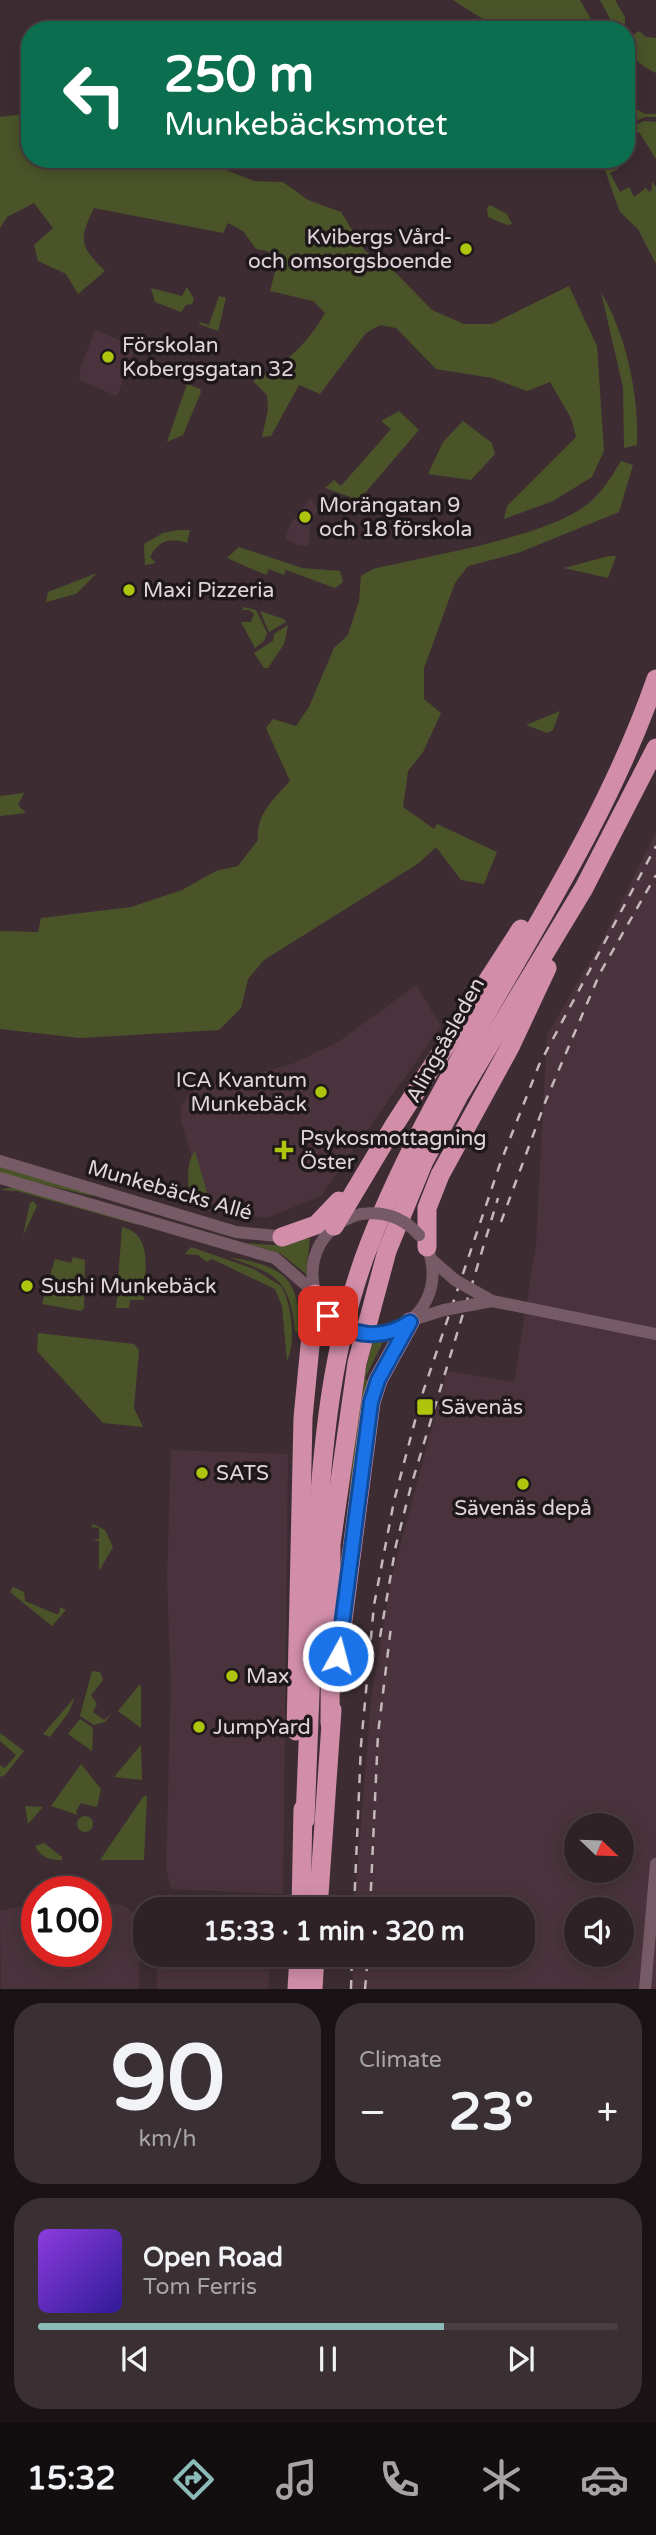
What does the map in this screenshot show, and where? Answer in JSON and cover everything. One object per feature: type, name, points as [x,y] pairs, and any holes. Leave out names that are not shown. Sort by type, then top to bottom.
[{"type":"highway","name":"Alingsåsleden","points":[[305,1819],[320,1490],[329,1403],[348,1312],[386,1204],[429,1113],[587,838],[608,795],[656,679]]},
{"type":"highway","name":"Alingsåsleden","points":[[330,1723],[331,1544],[349,1404],[365,1323],[387,1251],[425,1161],[459,1095],[584,887],[656,748]]},
{"type":"highway","points":[[333,1227],[395,1124],[557,872],[587,838]]},
{"type":"highway","points":[[426,1247],[427,1208],[440,1175],[510,1047],[584,887]]},
{"type":"highway","points":[[282,1237],[309,1228],[327,1216],[395,1124]]},
{"type":"highway","points":[[302,1897],[305,1819],[295,1766],[297,1646],[303,1418],[315,1293]]},
{"type":"highway","points":[[319,1897],[330,1723],[371,1402],[378,1380],[411,1321]]},
{"type":"highway","points":[[302,1971],[314,1989]]},
{"type":"street","name":"Munkebäcks Allé","points":[[0,1161],[236,1232],[282,1237],[333,1227]]},
{"type":"street","name":"Munkebäcks Allé","points":[[0,1178],[275,1258],[315,1293]]},
{"type":"street","points":[[492,1301],[444,1310],[381,1334],[356,1332],[333,1320],[315,1293],[312,1276],[314,1258],[321,1242],[333,1227],[361,1214],[378,1213],[396,1218],[455,1280],[492,1301],[656,1334]]},
{"type":"street","points":[[411,1321],[422,1309],[431,1289],[426,1247]]},
{"type":"street","points":[[645,1989],[656,1864]]},
{"type":"shaded area","name":"Förskolan Kobergsgatan 32","points":[[95,330],[136,347],[117,396],[79,380],[81,366]]},
{"type":"shaded area","name":"Morängatan 9 och 18 förskola","points":[[310,498],[318,509],[310,525],[309,546],[297,545],[285,539],[290,525]]},
{"type":"shaded area","points":[[656,832],[656,1989],[353,1989],[353,1967],[535,1967],[535,1897],[355,1897],[371,1701],[391,1580],[447,1371],[514,1382],[536,1245],[547,1035],[602,941]]},
{"type":"shaded area","points":[[416,985],[441,1026],[321,1196],[267,1218],[207,1211],[181,1120],[181,1106],[192,1090],[292,1064],[338,1042]]},
{"type":"shaded area","points":[[171,1450],[288,1454],[283,1894],[171,1889],[166,1868],[171,1685],[167,1580]]},
{"type":"shaded area","points":[[112,1904],[122,1905],[133,1913],[133,1967],[140,1967],[139,1989],[1,1989],[0,1911],[21,1906],[21,1967],[112,1967]]},
{"type":"shaded area","points":[[157,1967],[270,1967],[268,1989],[157,1989]]},
{"type":"green space","points":[[453,0],[580,0],[592,21],[486,21]]},
{"type":"green space","points":[[600,0],[615,0],[625,17],[625,21],[611,21]]},
{"type":"green space","points":[[639,31],[646,37],[656,38],[656,73],[635,58],[635,34]]},
{"type":"green space","points":[[635,108],[645,114],[656,114],[656,117],[635,121]]},
{"type":"green space","points":[[21,114],[21,168],[222,168],[254,181],[283,182],[308,200],[341,212],[365,251],[393,270],[432,310],[464,324],[492,324],[569,286],[597,346],[604,451],[592,477],[553,501],[504,519],[507,506],[576,437],[571,418],[550,382],[527,391],[492,378],[436,369],[396,328],[380,325],[366,333],[320,394],[299,385],[271,436],[262,437],[268,410],[267,395],[253,381],[294,353],[311,335],[325,313],[313,301],[270,291],[275,272],[283,263],[267,251],[256,249],[243,231],[228,223],[223,233],[94,208],[85,228],[84,243],[90,255],[105,271],[78,294],[66,274],[38,261],[34,245],[53,228],[34,203],[7,217],[0,228],[0,117]]},
{"type":"green space","points":[[644,121],[656,122],[656,159],[639,132],[635,134],[635,125]]},
{"type":"green space","points":[[604,168],[617,168],[610,173],[620,192],[629,187],[634,197],[646,188],[649,192],[652,190],[652,181],[656,187],[656,264],[638,229],[620,212]]},
{"type":"green space","points":[[490,205],[507,214],[512,224],[507,225],[488,217],[487,208]]},
{"type":"green space","points":[[187,287],[194,299],[192,304],[186,305],[181,312],[155,302],[151,288],[182,296]]},
{"type":"green space","points":[[601,292],[624,346],[636,406],[637,445],[624,448],[623,387]]},
{"type":"green space","points":[[219,296],[226,298],[218,331],[199,324],[209,325]]},
{"type":"green space","points":[[195,337],[214,344],[214,355],[200,350],[202,343],[193,339]]},
{"type":"green space","points":[[187,384],[200,389],[201,392],[183,435],[167,442]]},
{"type":"green space","points":[[399,411],[419,430],[359,500],[325,488],[334,480],[341,486],[391,429],[381,421]]},
{"type":"green space","points":[[463,421],[492,443],[495,454],[471,480],[428,474],[443,442]]},
{"type":"green space","points":[[621,461],[633,465],[619,512],[518,553],[468,566],[455,583],[424,668],[424,699],[441,713],[423,752],[408,771],[403,807],[434,829],[437,824],[497,852],[484,884],[461,880],[436,847],[419,863],[264,960],[248,979],[241,1008],[219,1030],[80,1038],[0,1029],[0,931],[38,932],[41,918],[131,907],[182,890],[216,871],[238,866],[258,840],[260,822],[267,808],[290,781],[266,728],[273,719],[296,726],[309,707],[334,648],[348,635],[359,601],[361,576],[373,569],[486,544],[546,526],[589,503],[611,478]]},
{"type":"green space","points":[[190,530],[187,543],[175,540],[161,544],[150,557],[156,563],[145,565],[144,544],[163,533]]},
{"type":"green space","points":[[239,547],[302,568],[340,571],[343,582],[335,588],[286,570],[284,575],[269,569],[266,575],[227,558]]},
{"type":"green space","points":[[616,556],[608,578],[564,568]]},
{"type":"green space","points":[[97,573],[76,594],[46,602],[48,592]]},
{"type":"green space","points":[[244,607],[256,610],[267,633],[264,641],[255,648],[241,622],[251,622],[254,614],[249,610],[242,610]]},
{"type":"green space","points":[[260,611],[284,619],[286,622],[269,632]]},
{"type":"green space","points":[[288,625],[284,644],[268,668],[264,668],[254,653],[273,641],[274,634]]},
{"type":"green space","points":[[560,711],[553,730],[547,733],[526,725]]},
{"type":"green space","points":[[24,793],[18,805],[26,813],[0,816],[0,796]]},
{"type":"green space","points":[[195,1151],[208,1196],[207,1203],[197,1209],[193,1204],[188,1180]]},
{"type":"green space","points":[[0,1167],[93,1194],[92,1196],[0,1174]]},
{"type":"green space","points":[[13,1187],[138,1225],[17,1191],[0,1190]]},
{"type":"green space","points":[[33,1201],[37,1206],[23,1236],[30,1203]]},
{"type":"green space","points":[[122,1227],[139,1238],[146,1267],[144,1300],[130,1300],[129,1308],[116,1308]]},
{"type":"green space","points":[[310,1238],[306,1274],[280,1253],[244,1243],[273,1245]]},
{"type":"green space","points":[[191,1247],[254,1269],[281,1286],[292,1323],[287,1361],[282,1306],[275,1289],[212,1259],[207,1262],[198,1255],[185,1254]]},
{"type":"green space","points":[[73,1257],[85,1260],[84,1308],[81,1311],[42,1304],[55,1259],[71,1263]]},
{"type":"green space","points":[[228,1257],[263,1265],[285,1277],[296,1299],[300,1334],[295,1331],[289,1299],[278,1280],[258,1268]]},
{"type":"green space","points":[[38,1333],[134,1344],[139,1350],[134,1408],[143,1427],[103,1423],[37,1351]]},
{"type":"green space","points":[[383,1342],[365,1378],[370,1383],[346,1546],[361,1393],[372,1343]]},
{"type":"green space","points":[[93,1524],[105,1530],[113,1547],[99,1571],[99,1541],[92,1541],[99,1539],[99,1528],[91,1527]]},
{"type":"green space","points":[[13,1587],[24,1592],[25,1601],[56,1614],[59,1614],[60,1607],[66,1610],[52,1626],[10,1592]]},
{"type":"green space","points":[[92,1671],[100,1672],[103,1680],[91,1695],[97,1704],[93,1712],[104,1720],[111,1714],[105,1722],[94,1725],[80,1716]]},
{"type":"green space","points":[[140,1684],[141,1688],[141,1728],[118,1711]]},
{"type":"green space","points":[[75,1697],[69,1712],[50,1737],[43,1734]]},
{"type":"green space","points":[[80,1719],[93,1728],[92,1751],[68,1734]]},
{"type":"green space","points":[[0,1733],[24,1751],[5,1775],[0,1777],[0,1765],[5,1768],[16,1755],[0,1741]]},
{"type":"green space","points":[[141,1745],[142,1780],[114,1777],[139,1747]]},
{"type":"green space","points":[[81,1764],[101,1789],[97,1807],[81,1803],[76,1811],[78,1815],[51,1806]]},
{"type":"green space","points":[[147,1796],[144,1860],[100,1860],[143,1797]]},
{"type":"green space","points":[[25,1806],[43,1807],[28,1824]]},
{"type":"green space","points":[[82,1816],[88,1816],[93,1824],[91,1830],[82,1832],[77,1827],[77,1821]]},
{"type":"green space","points":[[44,1843],[62,1857],[62,1860],[43,1856],[35,1846]]},
{"type":"railway","points":[[355,1897],[361,1745],[374,1605],[394,1501],[421,1398],[500,1164],[539,1065],[656,846]]},
{"type":"railway","points":[[501,1222],[546,1100],[600,973],[656,875]]},
{"type":"railway","points":[[380,1637],[396,1545],[411,1486],[498,1198]]},
{"type":"railway","points":[[371,1897],[378,1734],[391,1627]]},
{"type":"railway","points":[[351,1989],[352,1967]]},
{"type":"railway","points":[[365,1989],[367,1967]]},
{"type":"place","name":"Kvibergs Vård- och omsorgsboende","points":[[466,249]]},
{"type":"place","name":"Förskolan Kobergsgatan 32","points":[[108,357]]},
{"type":"place","name":"Morängatan 9 och 18 förskola","points":[[305,517]]},
{"type":"place","name":"Maxi Pizzeria","points":[[129,590]]},
{"type":"place","name":"ICA Kvantum Munkebäck","points":[[321,1092]]},
{"type":"place","name":"Psykosmottagning Öster","points":[[284,1150]]},
{"type":"place","name":"Sushi Munkebäck","points":[[27,1286]]},
{"type":"place","name":"Sävenäs","points":[[425,1407]]},
{"type":"place","name":"SATS","points":[[202,1473]]},
{"type":"place","name":"Sävenäs depå","points":[[523,1484]]},
{"type":"place","name":"Max","points":[[232,1676]]},
{"type":"place","name":"JumpYard","points":[[199,1727]]},
{"type":"route","points":[[328,1316],[344,1328],[368,1335],[397,1330],[410,1322],[378,1380],[371,1402],[338,1656]]}]
